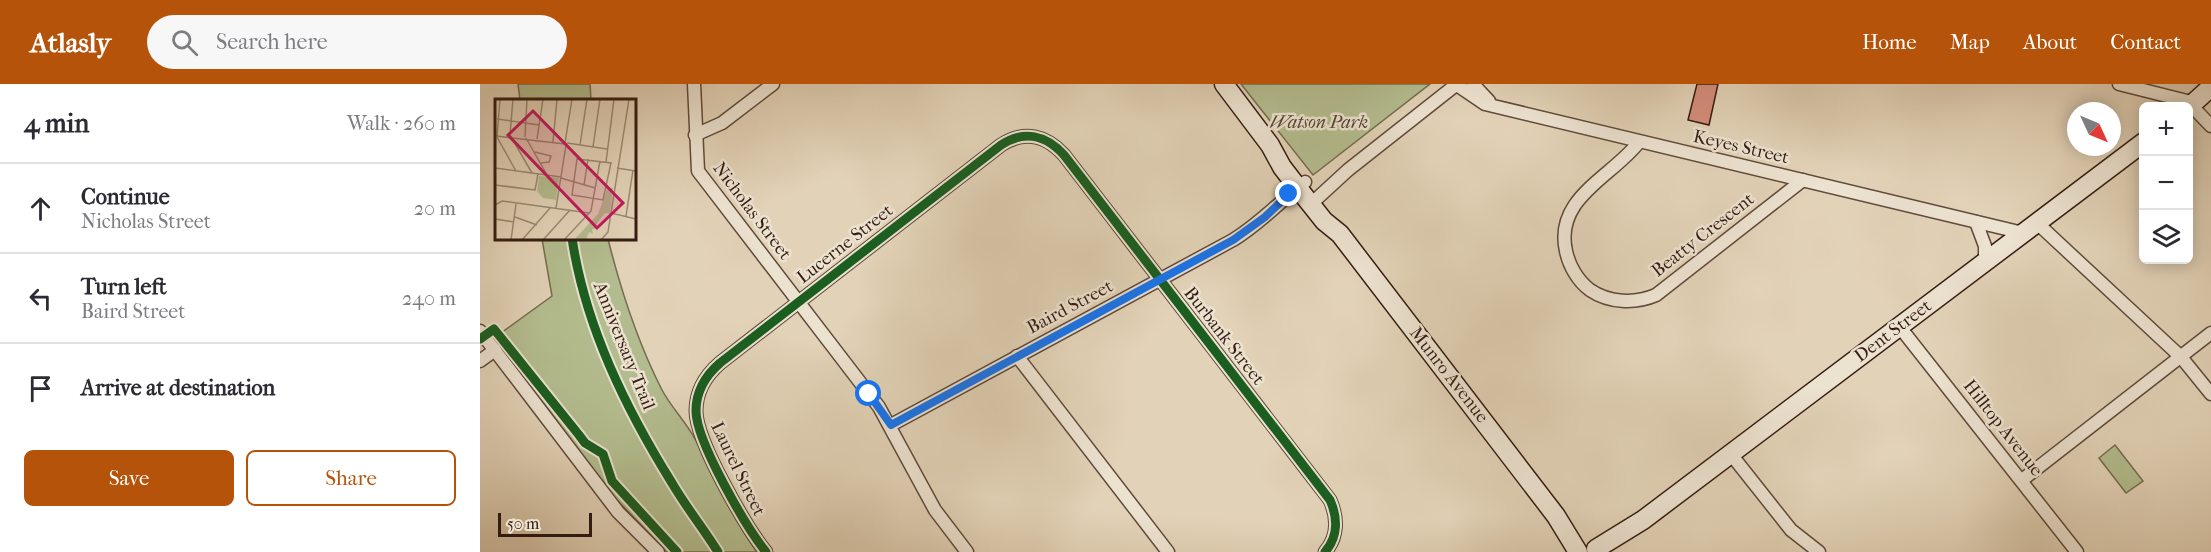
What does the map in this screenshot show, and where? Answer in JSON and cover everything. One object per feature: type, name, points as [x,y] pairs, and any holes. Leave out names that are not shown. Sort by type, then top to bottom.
[{"type":"street","name":"Nicholas Street","points":[[694,84],[698,171],[891,425],[935,510],[967,552]]},
{"type":"street","points":[[695,135],[722,123],[773,84]]},
{"type":"street","name":"Munro Avenue","points":[[1224,84],[1270,145],[1282,167],[1308,193],[1324,221],[1340,234],[1556,516],[1592,551]]},
{"type":"street","name":"Keyes Street","points":[[1457,84],[1476,100],[1485,104],[1976,222],[2030,228],[2181,357],[2211,394]]},
{"type":"street","name":"Baird Street","points":[[891,425],[1233,240],[1265,217],[1348,170],[1457,84]]},
{"type":"street","name":"Keyes Street","points":[[1473,84],[1487,100],[1498,106]]},
{"type":"street","points":[[2119,84],[2188,102]]},
{"type":"street","points":[[2193,104],[2211,87]]},
{"type":"street","points":[[2156,93],[2160,102]]},
{"type":"street","points":[[2193,110],[2211,126]]},
{"type":"street","name":"Lucerne Street","points":[[698,395],[707,377],[720,363],[1009,139],[1025,135]]},
{"type":"street","name":"Burbank Street","points":[[1025,135],[1043,138],[1057,147],[1330,500],[1334,509],[1335,529],[1325,552]]},
{"type":"street","name":"Beatty Crescent","points":[[1639,142],[1625,158],[1579,198],[1572,206],[1565,224],[1564,246],[1570,265],[1585,286],[1609,299],[1639,300],[1656,295],[1803,180]]},
{"type":"street","name":"Dent Street","points":[[1592,551],[1643,519],[2139,146]]},
{"type":"street","points":[[1976,222],[1985,246],[1985,262]]},
{"type":"street","name":"Hilltop Avenue","points":[[1899,326],[2078,552]]},
{"type":"street","points":[[480,331],[618,512],[658,552]]},
{"type":"street","points":[[2022,480],[2211,333]]},
{"type":"street","points":[[480,360],[495,350]]},
{"type":"street","points":[[1017,356],[1168,552]]},
{"type":"street","name":"Laurel Street","points":[[698,395],[697,423],[702,439],[746,525],[766,552]]},
{"type":"street","points":[[1730,453],[1787,525],[1819,552]]},
{"type":"green space","points":[[518,84],[590,84],[591,99],[520,99]]},
{"type":"green space","name":"Watson Park","points":[[1241,84],[1430,84],[1313,175]]},
{"type":"green space","points":[[542,240],[608,240],[630,316],[653,372],[695,439],[732,511],[757,552],[667,552],[615,498],[494,338],[552,296]]},
{"type":"green space","points":[[2115,445],[2143,481],[2126,493],[2099,458]]},
{"type":"building","points":[[1697,84],[1718,84],[1709,125],[1688,120]]},
{"type":"cycle path","points":[[766,552],[723,483],[698,425],[696,411],[698,397],[706,379],[720,363],[1001,145],[1026,136],[1042,139],[1064,155],[1330,500],[1335,527],[1332,540],[1325,552]]},
{"type":"cycle path","name":"Anniversary Trail","points":[[572,240],[578,271],[597,335],[624,396],[655,455],[718,552]]},
{"type":"cycle path","points":[[480,339],[494,329],[585,443],[603,454],[612,481],[677,552]]},
{"type":"route","points":[[869,394],[891,425],[1233,240],[1265,217],[1289,194]]}]
